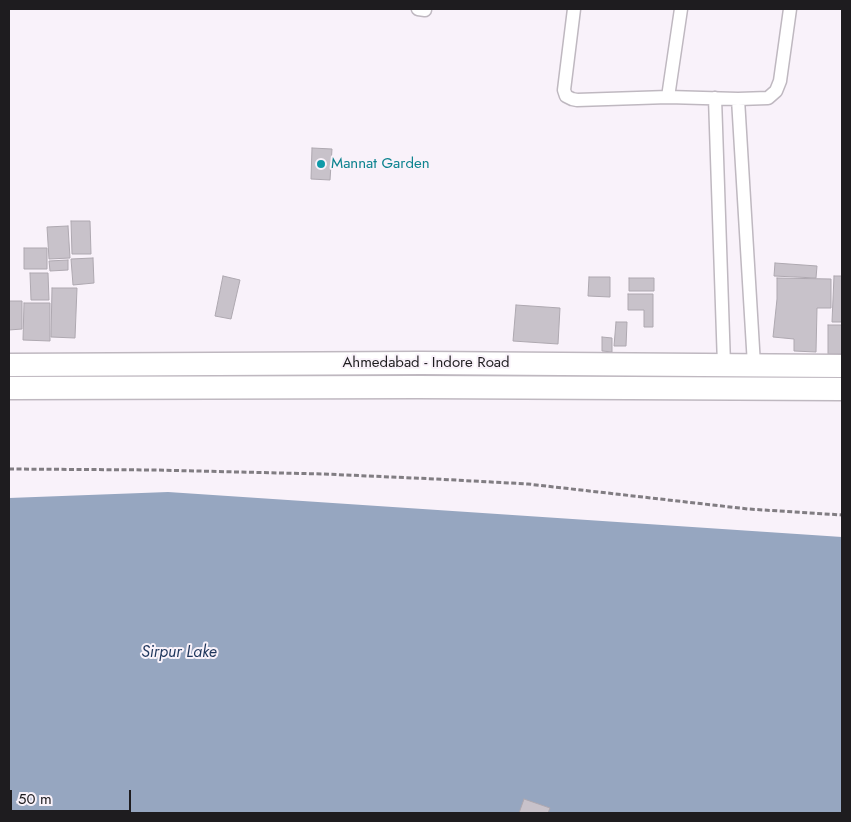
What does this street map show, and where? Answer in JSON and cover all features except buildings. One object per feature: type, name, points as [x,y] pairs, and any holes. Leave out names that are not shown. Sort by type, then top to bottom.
[{"type":"highway","name":"Ahmedabad - Indore Road","points":[[9,365],[422,363],[842,366]]},
{"type":"highway","name":"Ahmedabad - Indore Road","points":[[9,388],[426,387],[842,389]]},
{"type":"street","points":[[574,9],[564,90],[566,96],[578,100],[668,97],[768,98],[776,91],[780,81],[790,9]]},
{"type":"street","points":[[668,97],[681,9]]},
{"type":"street","points":[[714,98],[724,365]]},
{"type":"street","points":[[738,99],[754,365]]},
{"type":"path","points":[[9,469],[323,474],[528,484],[748,509],[842,515]]},
{"type":"water","name":"Sirpur Lake","points":[[168,492],[842,537],[842,813],[9,813],[9,498]]},
{"type":"place","name":"Mannat Garden","points":[[321,164]]}]
